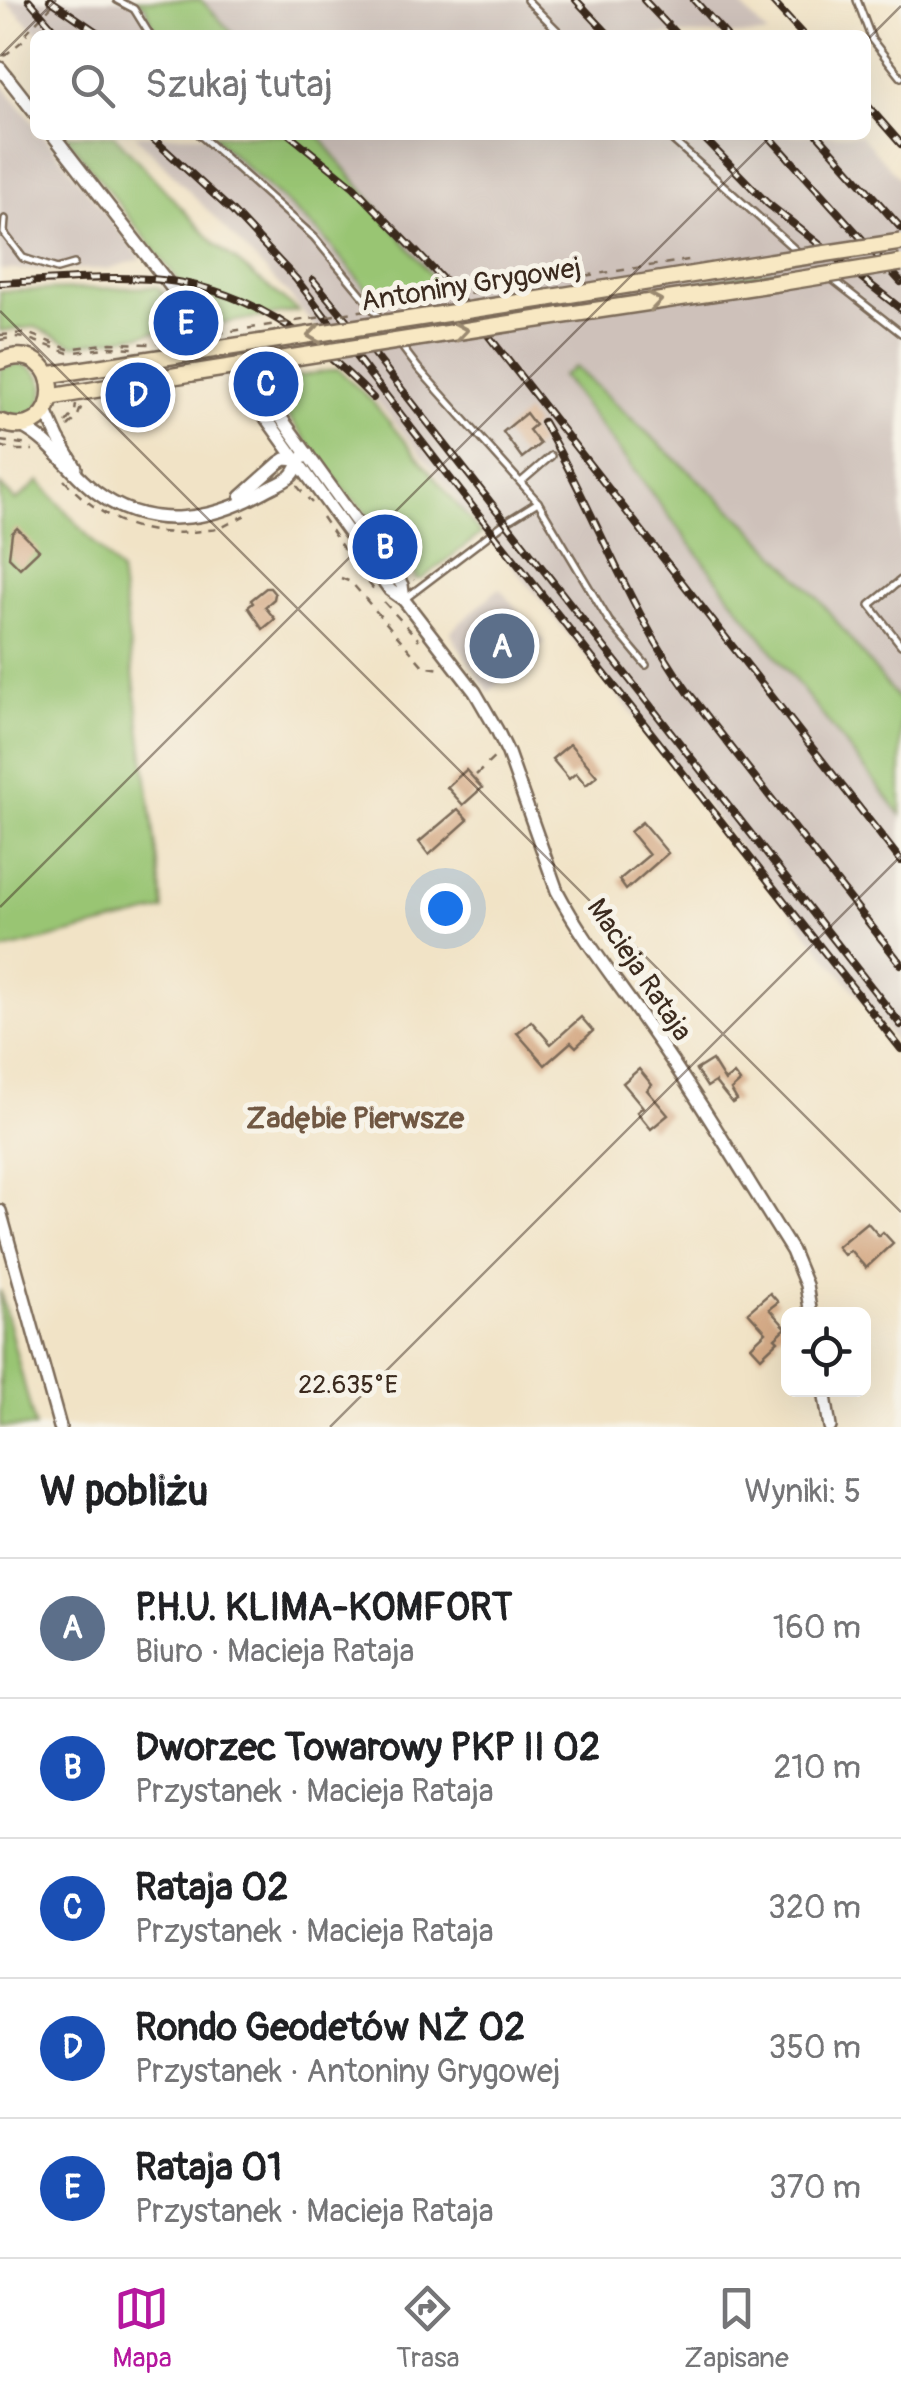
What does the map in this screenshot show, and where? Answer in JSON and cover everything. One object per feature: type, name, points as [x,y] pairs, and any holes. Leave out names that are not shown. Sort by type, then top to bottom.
[{"type":"street","points":[[0,68],[30,107]]},
{"type":"street","name":"Macieja Rataja","points":[[57,140],[246,384],[262,411],[302,457],[390,590],[404,600],[475,692],[506,748],[562,900],[583,937],[648,1025],[792,1251],[806,1285],[810,1307]]},
{"type":"street","name":"Antoniny Grygowej","points":[[48,374],[173,347],[445,316],[901,242]]},
{"type":"street","name":"Antoniny Grygowej","points":[[49,404],[192,372],[901,263]]},
{"type":"street","points":[[0,361],[23,356],[48,374],[52,389],[49,404],[64,448],[87,484]]},
{"type":"street","points":[[0,422],[10,426],[32,423],[49,404]]},
{"type":"street","points":[[21,426],[38,436],[87,484],[113,503],[145,515],[190,519],[222,515],[290,477],[302,457]]},
{"type":"street","points":[[0,1211],[60,1427]]},
{"type":"street","points":[[825,1397],[830,1427]]},
{"type":"lane","points":[[118,0],[134,9],[147,30]]},
{"type":"lane","points":[[526,0],[557,30]]},
{"type":"lane","points":[[857,0],[868,30]]},
{"type":"lane","points":[[871,37],[901,77]]},
{"type":"lane","points":[[206,140],[314,236],[418,368],[538,502],[609,622],[646,665]]},
{"type":"lane","points":[[673,140],[792,247],[901,332]]},
{"type":"lane","points":[[5,218],[4,233],[23,258],[57,269],[74,264]]},
{"type":"lane","points":[[520,482],[550,456]]},
{"type":"lane","points":[[404,600],[538,502]]},
{"type":"lane","points":[[901,580],[870,605],[901,645]]},
{"type":"path","points":[[0,59],[26,38],[27,32],[57,0]]},
{"type":"path","points":[[0,338],[26,333],[68,348],[111,342],[173,347],[704,258]]},
{"type":"path","points":[[0,441],[32,445]]},
{"type":"path","points":[[64,472],[99,506],[129,520],[179,528],[209,524]]},
{"type":"path","points":[[222,515],[240,512]]},
{"type":"path","points":[[341,578],[352,582],[424,666],[447,669]]},
{"type":"path","points":[[476,775],[506,748]]},
{"type":"shaded area","points":[[5,0],[736,0],[763,30],[34,30]]},
{"type":"shaded area","points":[[0,82],[30,119],[30,140],[47,140],[142,259],[107,269],[0,270]]},
{"type":"shaded area","points":[[140,140],[865,140],[901,180],[901,1049],[470,514],[449,530],[439,517],[459,501],[288,294]]},
{"type":"shaded area","points":[[499,588],[545,642],[489,692],[451,631]]},
{"type":"green space","points":[[134,0],[201,0],[229,30],[153,30],[146,6]]},
{"type":"green space","points":[[69,140],[119,140],[216,245],[298,311],[213,325]]},
{"type":"green space","points":[[217,140],[322,140],[443,290],[374,298],[322,235]]},
{"type":"green space","points":[[775,271],[779,275],[558,309],[553,304]]},
{"type":"green space","points":[[158,287],[188,327],[74,345],[35,327],[0,331],[0,291]]},
{"type":"green space","points":[[21,364],[34,370],[44,390],[36,410],[14,417],[0,412],[0,370]]},
{"type":"green space","points":[[575,367],[747,524],[818,598],[901,703],[901,815],[562,376]]},
{"type":"green space","points":[[338,369],[372,401],[481,534],[422,579],[415,579],[348,495],[270,393],[267,382]]},
{"type":"green space","points":[[39,481],[120,572],[164,910],[0,951],[0,485],[16,501]]},
{"type":"green space","points":[[0,1290],[35,1427],[0,1427]]},
{"type":"building","points":[[526,413],[535,425],[529,430],[540,444],[522,458],[503,432]]},
{"type":"building","points":[[17,528],[39,550],[20,568],[9,557],[12,533]]},
{"type":"building","points":[[266,588],[275,594],[265,607],[275,619],[263,629],[248,607]]},
{"type":"building","points":[[498,624],[523,652],[505,668],[480,640]]},
{"type":"building","points":[[570,744],[597,776],[586,785],[576,773],[569,779],[552,759]]},
{"type":"building","points":[[466,770],[482,788],[463,805],[447,787]]},
{"type":"building","points":[[458,809],[468,820],[429,855],[419,842]]},
{"type":"building","points":[[642,822],[668,853],[626,890],[619,880],[649,855],[630,832]]},
{"type":"building","points":[[581,1017],[593,1031],[576,1047],[571,1042],[545,1065],[517,1033],[531,1021],[551,1044]]},
{"type":"building","points":[[712,1060],[725,1081],[734,1074],[740,1082],[731,1090],[737,1100],[732,1103],[715,1082],[707,1087],[696,1070]]},
{"type":"building","points":[[639,1069],[652,1085],[647,1090],[668,1115],[651,1129],[637,1112],[643,1107],[623,1083]]},
{"type":"building","points":[[867,1222],[879,1236],[883,1232],[893,1243],[866,1268],[850,1250],[844,1255],[837,1247]]},
{"type":"building","points":[[770,1293],[778,1302],[769,1309],[781,1322],[781,1333],[775,1338],[778,1341],[761,1357],[751,1346],[766,1332],[748,1312]]},
{"type":"railway","points":[[29,0],[55,30]]},
{"type":"railway","points":[[50,0],[94,30]]},
{"type":"railway","points":[[576,0],[604,30]]},
{"type":"railway","points":[[644,0],[672,30]]},
{"type":"railway","points":[[694,0],[721,30]]},
{"type":"railway","points":[[771,0],[798,30]]},
{"type":"railway","points":[[871,110],[901,144]]},
{"type":"railway","points":[[154,140],[232,211],[296,279],[901,1049]]},
{"type":"railway","points":[[296,140],[354,187],[451,288],[901,861]]},
{"type":"railway","points":[[706,140],[767,203],[901,309]]},
{"type":"railway","points":[[773,140],[901,282]]},
{"type":"railway","points":[[822,140],[901,228]]},
{"type":"railway","points":[[0,283],[101,278],[194,285],[251,305],[278,320],[327,355],[373,398]]},
{"type":"railway","points":[[313,280],[901,1025]]},
{"type":"railway","points":[[543,422],[629,594],[688,692],[901,964]]},
{"type":"place","name":"Rataja 01","points":[[186,323]]},
{"type":"place","name":"Rataja 02","points":[[266,384]]},
{"type":"place","name":"Rondo Geodetów NŻ 02","points":[[138,395]]},
{"type":"place","name":"Dworzec Towarowy PKP II 02","points":[[385,547]]},
{"type":"place","name":"P.H.U. KLIMA-KOMFORT","points":[[502,646]]},
{"type":"district","name":"Zadębie Pierwsze","points":[[355,1118]]}]
